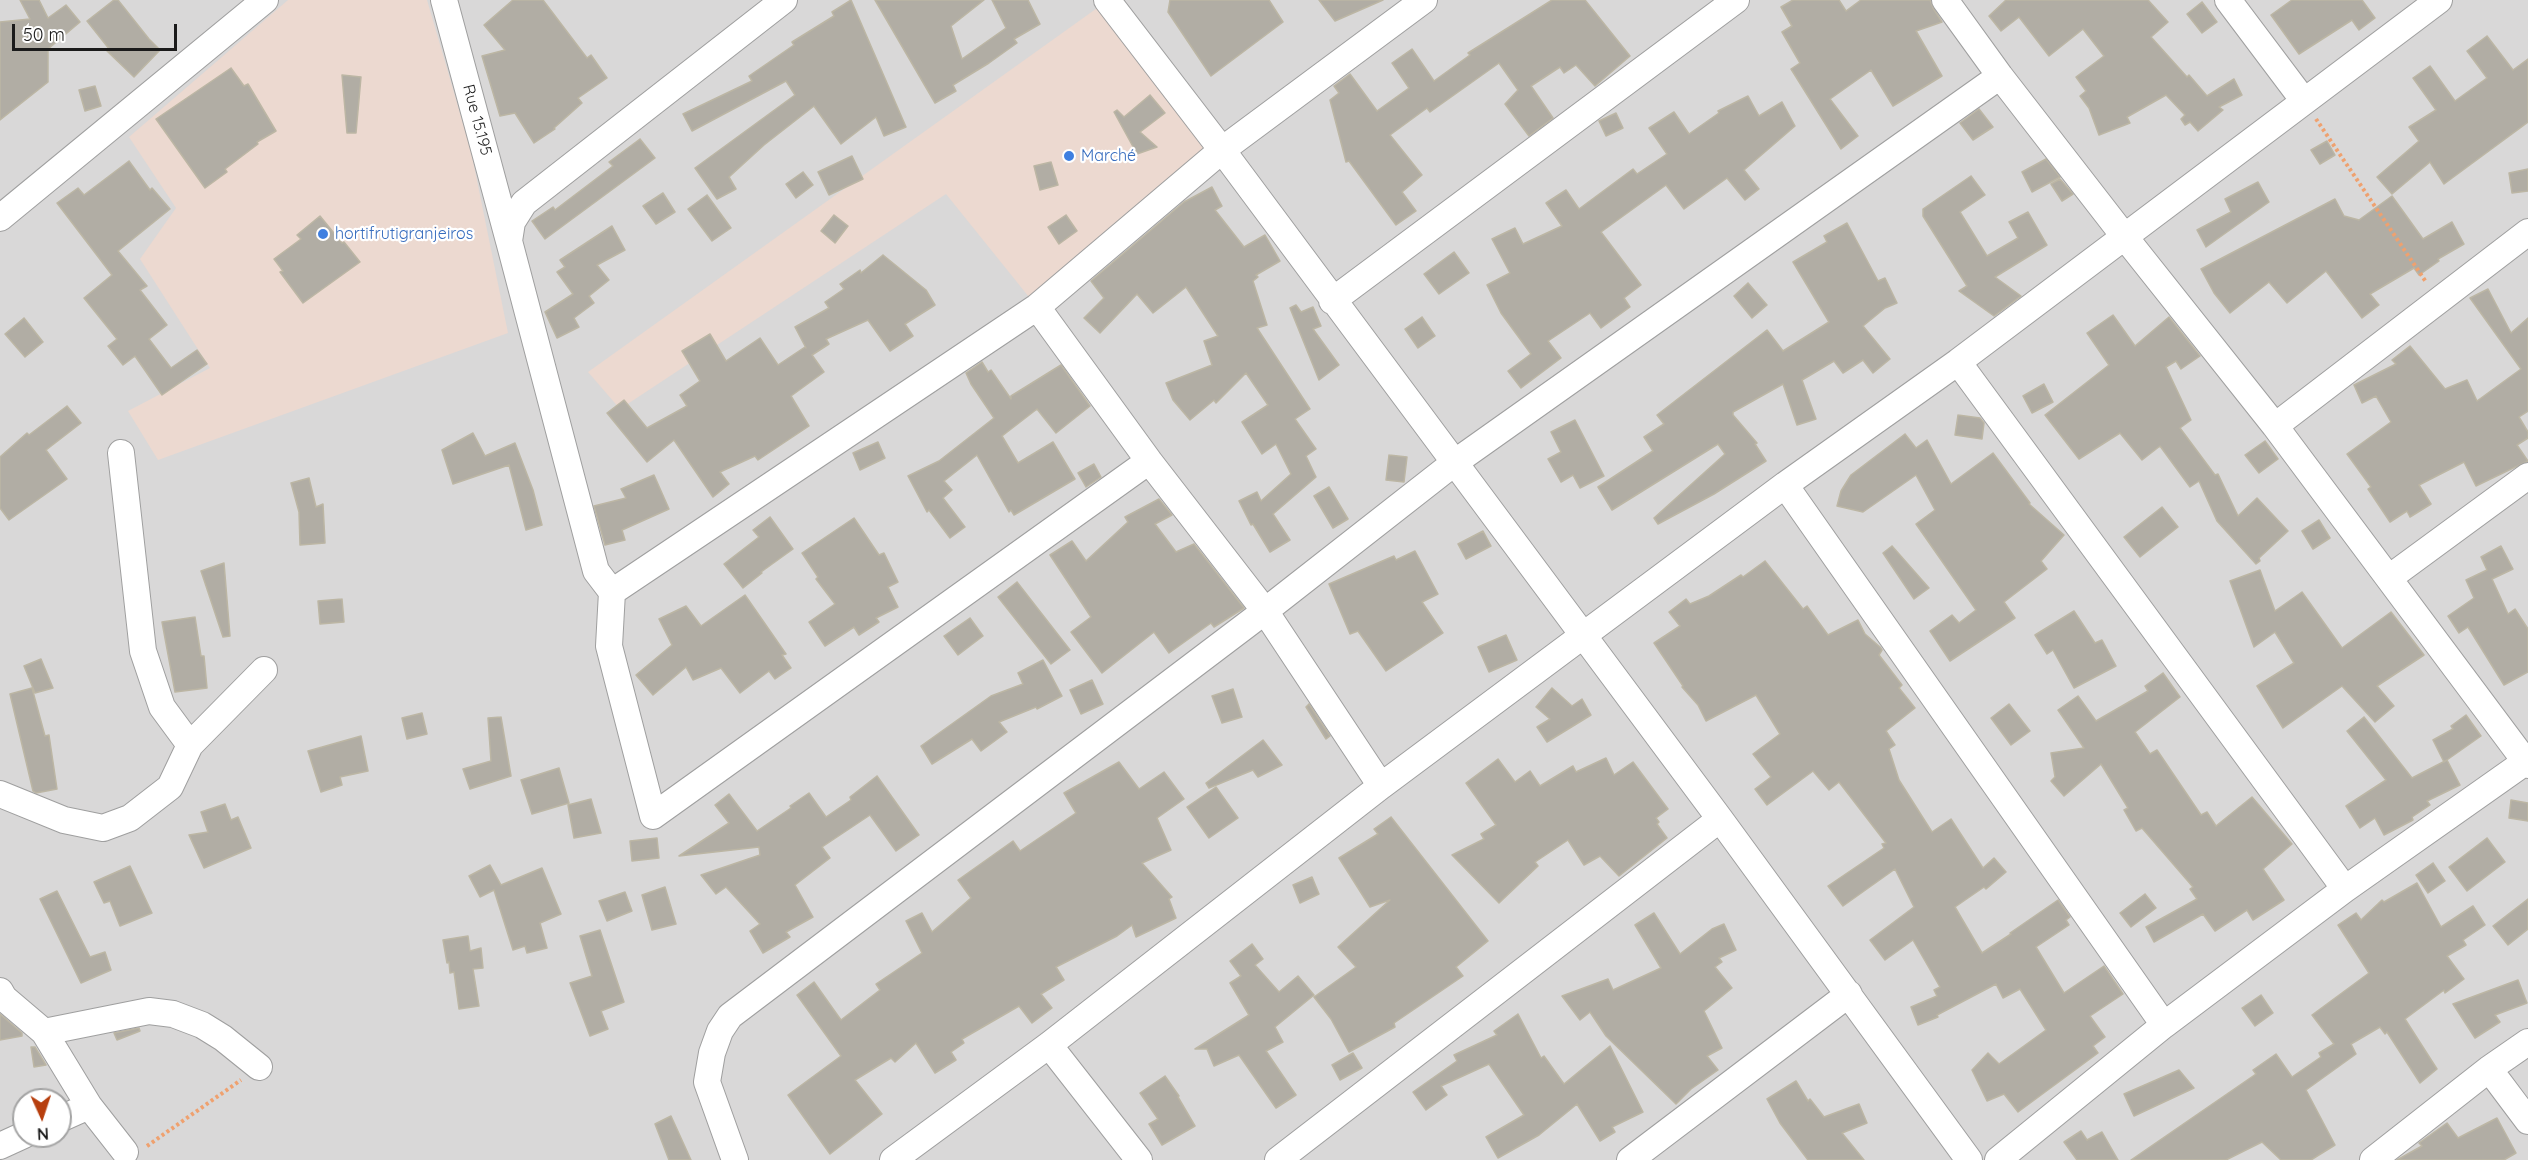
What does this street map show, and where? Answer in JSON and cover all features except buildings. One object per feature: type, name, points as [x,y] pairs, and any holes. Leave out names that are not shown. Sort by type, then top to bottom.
[{"type":"street","points":[[0,218],[265,0]]},
{"type":"street","name":"Rue 15.195","points":[[444,0],[596,571],[612,592]]},
{"type":"street","points":[[509,241],[512,222],[524,203],[784,0]]},
{"type":"street","points":[[1107,0],[1222,150],[1332,301],[1720,819],[1969,1160]]},
{"type":"street","points":[[1149,461],[652,816],[609,646],[612,592],[1037,307],[1222,150],[1424,0]]},
{"type":"street","points":[[1332,301],[1736,0]]},
{"type":"street","points":[[1945,0],[2124,236],[2275,426],[2527,762],[2344,889],[2164,1025],[1998,1160]]},
{"type":"street","points":[[2228,0],[2304,101]]},
{"type":"street","points":[[893,1160],[1049,1045],[1381,786],[1582,635],[1785,485],[1958,362],[2439,0]]},
{"type":"street","points":[[735,1160],[707,1082],[712,1053],[720,1031],[730,1016],[1265,611],[1454,463],[2000,75]]},
{"type":"street","points":[[2275,426],[2528,232]]},
{"type":"street","points":[[1037,307],[1149,461],[1265,611],[1381,786]]},
{"type":"street","points":[[1958,362],[2344,889]]},
{"type":"street","points":[[121,453],[143,651],[162,707],[190,745]]},
{"type":"street","points":[[2389,578],[2528,476]]},
{"type":"street","points":[[1785,485],[2164,1025]]},
{"type":"street","points":[[0,794],[64,820],[103,828],[130,818],[170,787],[190,745],[264,670]]},
{"type":"street","points":[[1278,1160],[1720,819]]},
{"type":"street","points":[[1630,1160],[1849,994]]},
{"type":"street","points":[[1,996],[44,1032],[89,1106],[125,1152]]},
{"type":"street","points":[[44,1032],[149,1011],[173,1014],[202,1025],[223,1038],[259,1067]]},
{"type":"street","points":[[2373,1160],[2489,1069],[2528,1042]]},
{"type":"street","points":[[1049,1045],[1139,1160]]},
{"type":"street","points":[[2489,1069],[2528,1121]]},
{"type":"street","points":[[72,1114],[89,1106]]},
{"type":"path","points":[[2304,101],[2438,300]]},
{"type":"path","points":[[125,1152],[150,1145],[259,1067]]},
{"type":"shaded area","points":[[0,0],[2528,0],[2528,1160],[0,1160]]},
{"type":"shaded area","name":"hortifrutigranjeiros","points":[[288,0],[427,0],[471,151],[508,333],[158,460],[128,411],[210,368],[140,259],[176,208],[129,137]]},
{"type":"shaded area","points":[[1107,1],[1222,150],[1037,307],[946,194],[620,409],[588,372]]},
{"type":"place","name":"Marché","points":[[1069,156]]},
{"type":"place","name":"hortifrutigranjeiros","points":[[323,234]]}]
